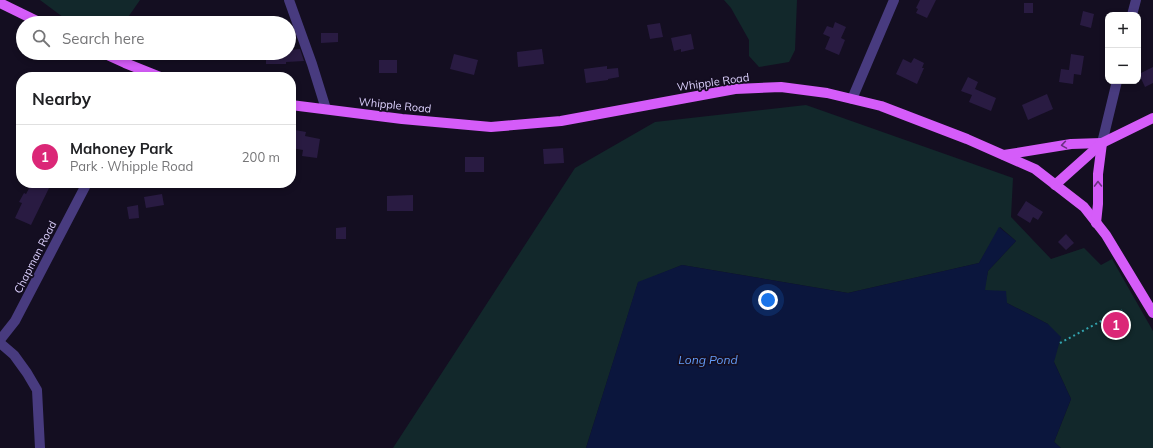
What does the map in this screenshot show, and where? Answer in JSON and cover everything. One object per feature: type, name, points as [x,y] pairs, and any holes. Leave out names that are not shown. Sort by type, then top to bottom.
[{"type":"main road","points":[[0,3],[27,16]]},
{"type":"main road","points":[[117,60],[147,72]]},
{"type":"main road","name":"Whipple Road","points":[[296,106],[491,127],[561,121],[735,89],[781,87],[827,93],[882,106],[968,139],[1035,169],[1084,207],[1106,235],[1153,313]]},
{"type":"main road","points":[[1055,185],[1102,143],[1153,118]]},
{"type":"main road","points":[[1004,155],[1071,144],[1102,143]]},
{"type":"main road","points":[[1096,223],[1098,204],[1098,174],[1102,143]]},
{"type":"street","points":[[289,0],[295,16]]},
{"type":"street","points":[[852,99],[894,0]]},
{"type":"street","points":[[1133,12],[1136,0]]},
{"type":"street","points":[[296,19],[326,109]]},
{"type":"street","points":[[1102,143],[1116,84]]},
{"type":"street","name":"Chapman Road","points":[[0,340],[16,321],[84,188]]},
{"type":"street","points":[[0,343],[14,355],[28,373],[37,390],[40,448]]},
{"type":"path","points":[[1060,343],[1122,310]]},
{"type":"green space","points":[[40,0],[140,0],[129,16],[62,16]]},
{"type":"green space","points":[[724,0],[797,0],[795,50],[789,62],[759,67],[749,56],[749,40],[731,8]]},
{"type":"green space","points":[[806,105],[1013,178],[1011,217],[1051,259],[1084,248],[1101,265],[1112,259],[1153,331],[1153,448],[1061,448],[1054,442],[1071,399],[1054,362],[1048,324],[984,290],[988,271],[1016,241],[1000,227],[979,263],[848,293],[682,265],[638,283],[586,448],[393,448],[575,168],[655,122]]},
{"type":"water","name":"Long Pond","points":[[999,227],[1016,241],[988,271],[985,290],[1006,291],[1007,303],[1048,324],[1061,337],[1054,362],[1071,399],[1054,442],[1061,448],[586,448],[638,282],[682,265],[848,293],[979,263]]},
{"type":"building","points":[[920,0],[936,0],[927,18],[916,13],[918,9],[916,8]]},
{"type":"building","points":[[1024,3],[1033,3],[1033,13],[1024,13]]},
{"type":"building","points":[[1083,11],[1094,14],[1091,28],[1080,25]]},
{"type":"building","points":[[835,22],[846,27],[841,38],[845,40],[839,55],[825,49],[830,37],[823,34],[827,26],[833,28]]},
{"type":"building","points":[[660,23],[663,37],[650,39],[647,25]]},
{"type":"building","points":[[321,33],[338,33],[338,42],[321,43]]},
{"type":"building","points":[[691,34],[694,49],[681,52],[681,49],[674,51],[671,38]]},
{"type":"building","points":[[296,49],[300,49],[304,61],[286,62],[286,64],[266,64],[266,60],[296,60]]},
{"type":"building","points":[[542,49],[544,64],[518,67],[517,52]]},
{"type":"building","points":[[454,54],[478,60],[474,75],[450,69]]},
{"type":"building","points":[[1071,54],[1084,56],[1081,75],[1074,74],[1073,84],[1059,82],[1061,69],[1069,70]]},
{"type":"building","points":[[914,58],[924,63],[922,68],[924,68],[917,84],[896,74],[903,59],[911,63]]},
{"type":"building","points":[[379,60],[397,60],[397,73],[379,73]]},
{"type":"building","points":[[607,66],[607,69],[618,68],[619,77],[586,83],[584,69]]},
{"type":"building","points":[[1153,67],[1153,83],[1145,87],[1141,78],[1141,73]]},
{"type":"building","points":[[968,77],[978,82],[975,89],[996,98],[991,111],[969,102],[972,95],[961,91]]},
{"type":"building","points":[[1047,94],[1053,109],[1028,120],[1022,105]]},
{"type":"building","points":[[296,130],[306,132],[305,136],[320,139],[317,158],[302,156],[303,150],[296,149]]},
{"type":"building","points":[[563,148],[564,163],[544,164],[543,149]]},
{"type":"building","points":[[465,157],[484,157],[484,172],[465,172]]},
{"type":"building","points":[[29,188],[49,188],[31,225],[15,218],[22,203],[19,202],[24,193],[26,194]]},
{"type":"building","points":[[162,194],[164,205],[146,208],[144,197]]},
{"type":"building","points":[[413,195],[413,211],[387,211],[387,196]]},
{"type":"building","points":[[1026,201],[1043,212],[1038,220],[1033,217],[1030,223],[1017,215]]},
{"type":"building","points":[[138,205],[139,218],[129,219],[127,207]]},
{"type":"building","points":[[346,227],[346,239],[336,239],[336,228]]},
{"type":"building","points":[[1066,234],[1074,243],[1066,250],[1058,242]]},
{"type":"place","name":"Mahoney Park","points":[[1116,325]]}]
